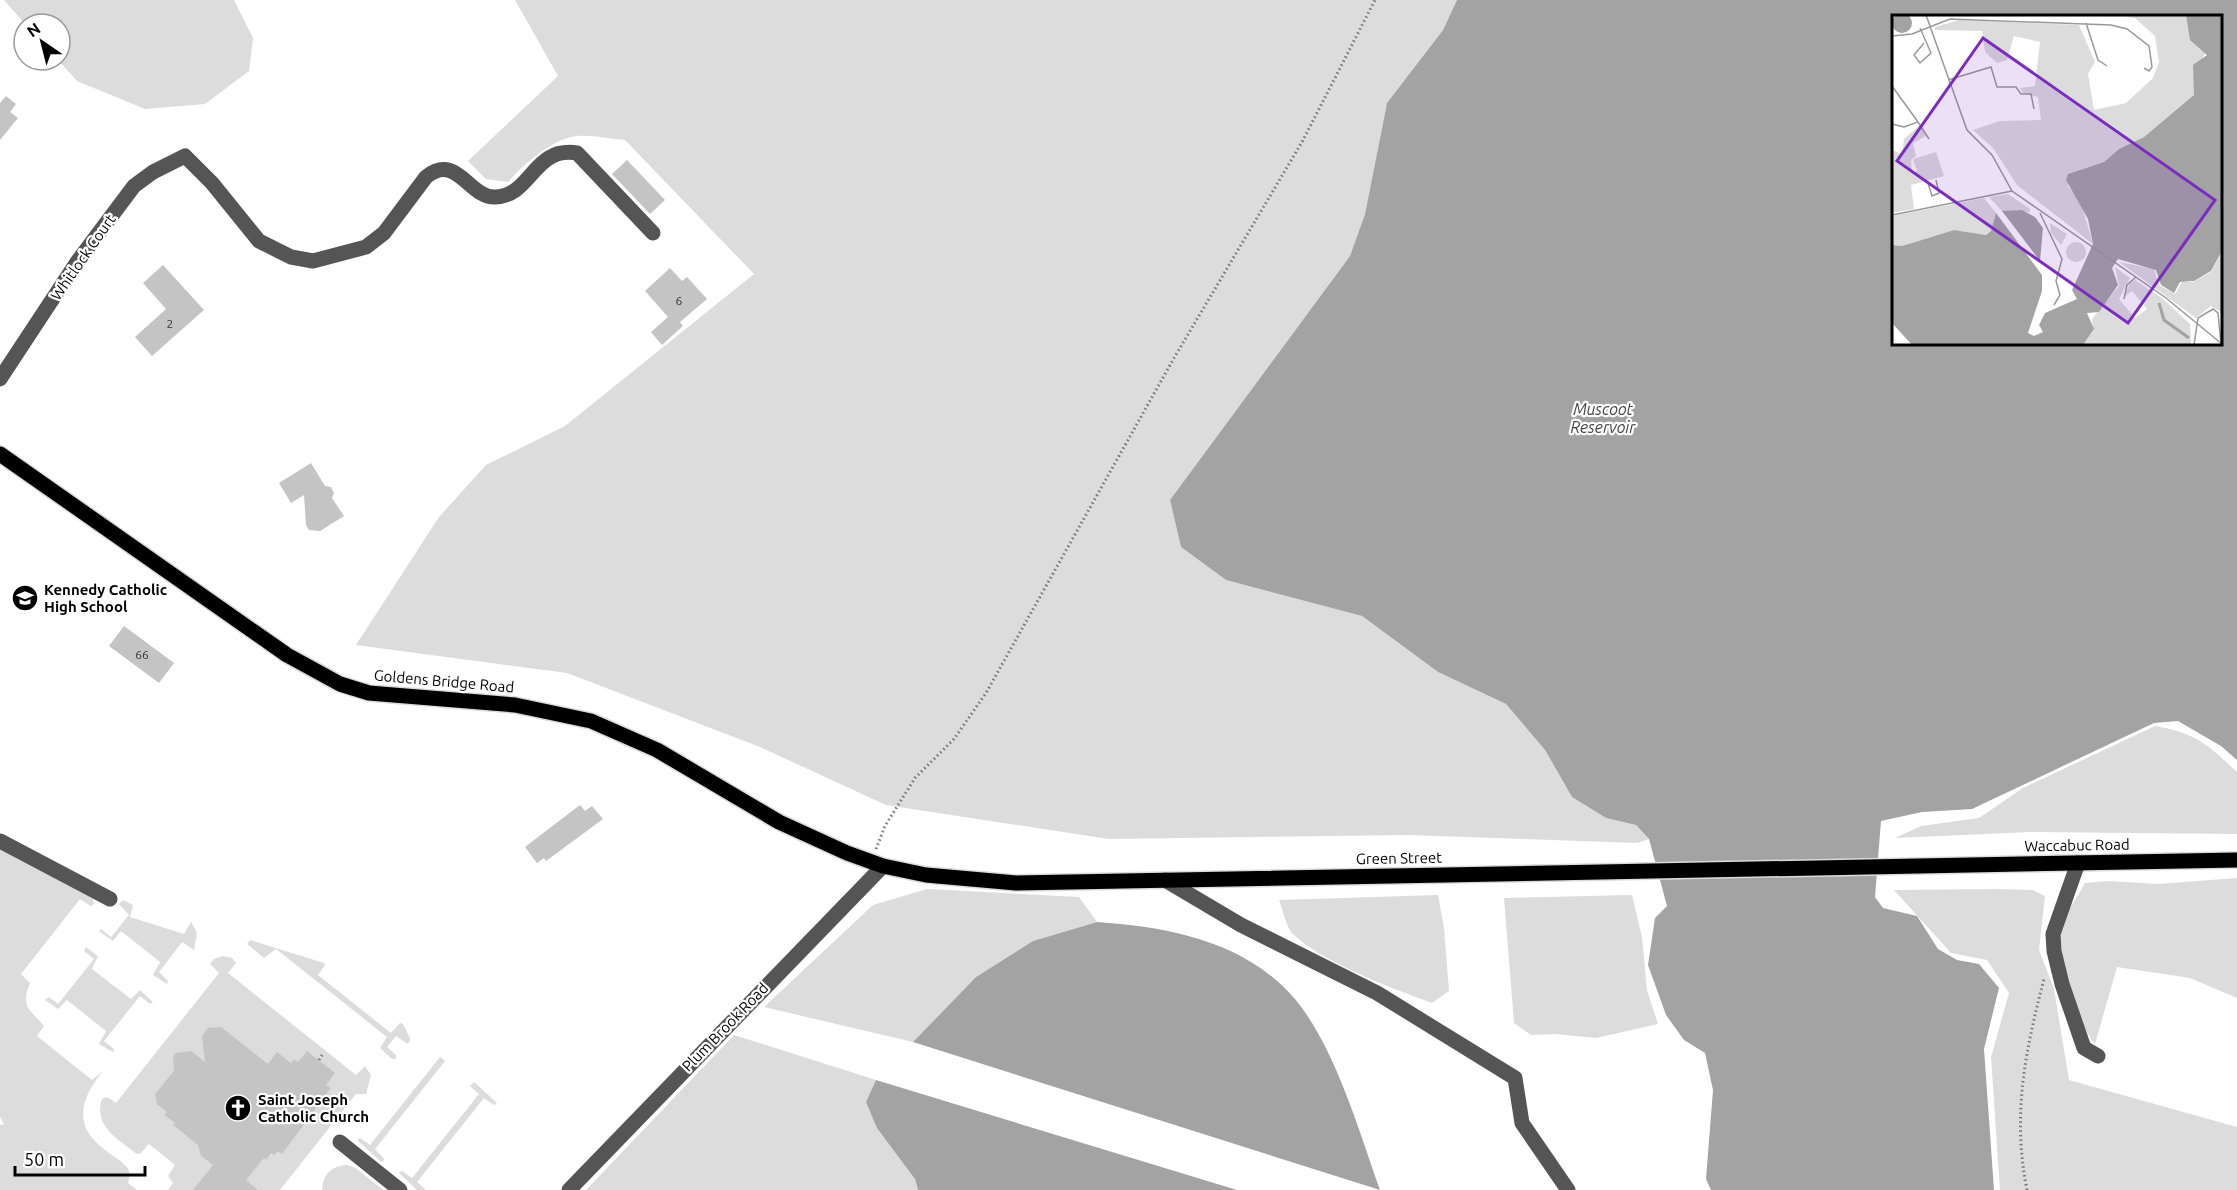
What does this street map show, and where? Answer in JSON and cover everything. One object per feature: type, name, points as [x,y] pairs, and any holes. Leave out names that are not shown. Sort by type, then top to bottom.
[{"type":"main road","name":"Goldens Bridge Road","points":[[0,454],[287,655],[331,680],[369,693],[515,705],[591,721],[657,750],[804,835],[877,864]]},
{"type":"main road","name":"Waccabuc Road","points":[[1918,867],[2237,860]]},
{"type":"main road","name":"Green Street","points":[[877,864],[974,881],[1016,883],[1918,867]]},
{"type":"street","name":"Whitlock Court","points":[[0,379],[77,262],[134,186],[153,172],[185,156],[212,183],[259,241],[291,257],[313,261],[354,252],[375,240],[384,233],[426,177],[435,170],[445,169],[486,195],[499,197],[514,190],[544,159],[555,152],[564,151],[577,153],[653,232]]},
{"type":"street","points":[[0,841],[110,899]]},
{"type":"street","points":[[2078,863],[2054,934],[2054,951],[2084,1048],[2098,1056]]},
{"type":"street","name":"Plum Brook Road","points":[[569,1190],[877,864]]},
{"type":"street","points":[[1165,880],[1241,926],[1377,993],[1515,1078],[1522,1123],[1568,1190]]},
{"type":"street","points":[[340,1142],[400,1190]]},
{"type":"path","points":[[877,864],[885,826],[915,778],[954,739],[986,693],[1174,358],[1302,142],[1375,0]]},
{"type":"path","points":[[2027,1190],[2020,1157],[2019,1100],[2031,1030],[2045,974]]},
{"type":"path","points":[[319,1060],[322,1055]]},
{"type":"shaded area","points":[[4,0],[234,0],[253,38],[249,71],[205,104],[145,109],[77,81],[69,72],[72,72],[72,12],[14,12]]},
{"type":"shaded area","points":[[515,0],[1457,0],[1443,30],[1387,103],[1365,214],[1350,256],[1170,500],[1181,547],[1226,580],[1362,616],[1438,672],[1506,704],[1545,750],[1572,797],[1606,818],[1636,825],[1649,839],[1637,843],[1408,835],[1109,839],[886,805],[760,747],[567,673],[356,645],[439,517],[486,465],[565,426],[754,274],[625,140],[578,136],[559,141],[540,153],[508,182],[486,179],[468,161],[558,76]]},
{"type":"shaded area","points":[[2155,726],[2181,732],[2200,741],[2237,772],[2237,834],[2030,832],[1895,838],[1921,826],[1979,818],[2023,788]]},
{"type":"shaded area","points":[[0,849],[93,899],[94,904],[91,906],[80,899],[21,974],[30,983],[26,998],[28,1008],[44,1026],[37,1036],[92,1080],[103,1071],[87,1097],[84,1106],[84,1123],[95,1141],[128,1168],[130,1174],[128,1183],[137,1190],[0,1190],[0,1125],[4,1124],[0,1117]]},
{"type":"shaded area","points":[[2237,878],[2237,998],[2190,978],[2117,967],[2095,1044],[2081,1020],[2068,987],[2063,969],[2060,937],[2066,915],[2085,883],[2109,881],[2158,884]]},
{"type":"shaded area","points":[[927,889],[1079,897],[1097,922],[1033,941],[976,977],[913,1042],[764,1007],[873,905]]},
{"type":"shaded area","points":[[1894,890],[2033,890],[2045,896],[2039,950],[2054,989],[2069,1080],[2237,1127],[2237,1190],[2000,1190],[1991,1057],[2009,993],[1987,960],[1951,953]]},
{"type":"shaded area","points":[[1438,895],[1444,928],[1449,991],[1432,1003],[1359,974],[1321,955],[1293,934],[1279,900]]},
{"type":"shaded area","points":[[1632,895],[1642,937],[1647,990],[1658,1024],[1596,1038],[1555,1034],[1531,1035],[1514,1023],[1504,898]]},
{"type":"shaded area","points":[[123,900],[133,905],[130,917],[184,934],[191,922],[197,933],[194,950],[182,942],[159,972],[168,981],[167,984],[153,975],[160,962],[121,931],[113,941],[99,931],[101,929],[111,937],[129,915],[119,904]]},
{"type":"shaded area","points":[[250,940],[324,963],[318,975],[391,1033],[400,1023],[403,1024],[410,1038],[409,1043],[396,1036],[387,1047],[396,1055],[396,1059],[392,1059],[380,1048],[387,1037],[276,949],[264,958],[247,944]]},
{"type":"shaded area","points":[[86,947],[98,956],[92,969],[131,999],[140,990],[153,1002],[150,1004],[140,996],[104,1041],[114,1049],[113,1052],[99,1044],[106,1031],[67,1000],[58,1009],[45,1000],[49,997],[58,1004],[94,959],[84,951]]},
{"type":"shaded area","points":[[223,956],[232,958],[236,963],[228,973],[356,1075],[365,1066],[371,1075],[366,1094],[356,1094],[280,1190],[168,1190],[173,1183],[168,1176],[175,1165],[149,1144],[137,1154],[109,1131],[101,1117],[102,1099],[107,1097],[116,1103],[219,973],[210,964],[214,959]]},
{"type":"shaded area","points":[[734,1035],[876,1080],[866,1102],[915,1179],[918,1190],[586,1190]]},
{"type":"shaded area","points":[[440,1057],[445,1061],[375,1149],[385,1160],[381,1162],[357,1140],[360,1138],[370,1145]]},
{"type":"shaded area","points":[[474,1082],[497,1103],[494,1105],[484,1098],[417,1182],[426,1190],[417,1190],[399,1173],[402,1171],[412,1178],[479,1094],[470,1086]]},
{"type":"shaded area","points":[[347,1165],[356,1168],[383,1190],[322,1190],[324,1179],[332,1169]]},
{"type":"water","name":"Muscoot Reservoir","points":[[1457,0],[2237,0],[2237,760],[2221,746],[2178,721],[2154,723],[1972,809],[1922,812],[1881,821],[1875,897],[1883,908],[1917,916],[1938,949],[1957,960],[1979,964],[1999,988],[1984,1049],[1994,1190],[1711,1190],[1706,1179],[1713,1090],[1705,1053],[1684,1040],[1666,1015],[1648,965],[1655,918],[1667,906],[1649,839],[1636,825],[1606,818],[1572,797],[1545,750],[1506,704],[1438,672],[1362,616],[1226,580],[1181,547],[1170,500],[1350,256],[1365,214],[1387,103],[1443,30]]},
{"type":"water","points":[[1097,922],[1151,928],[1204,941],[1229,950],[1253,963],[1275,979],[1295,999],[1309,1019],[1334,1065],[1380,1190],[913,1042],[976,977],[1033,941]]},
{"type":"water","points":[[876,1080],[1237,1190],[918,1190],[915,1179],[877,1128],[866,1102]]},
{"type":"building","points":[[6,96],[16,104],[10,112],[18,118],[0,140],[0,103]]},
{"type":"building","points":[[627,160],[665,200],[650,214],[612,174]]},
{"type":"building","points":[[163,265],[204,310],[152,356],[135,337],[166,309],[143,283]]},
{"type":"building","points":[[670,268],[682,281],[687,277],[707,299],[680,322],[683,326],[662,345],[651,332],[668,317],[645,291]]},
{"type":"building","points":[[311,463],[325,486],[331,487],[334,493],[332,498],[344,516],[320,531],[309,530],[306,525],[304,495],[291,503],[279,483]]},
{"type":"building","points":[[124,626],[174,663],[159,683],[109,646]]},
{"type":"building","points":[[580,805],[585,811],[592,806],[603,819],[546,861],[544,858],[537,863],[525,847]]},
{"type":"building","name":"Saint Joseph Catholic Church","points":[[221,1027],[268,1064],[277,1052],[291,1063],[294,1059],[298,1062],[307,1051],[335,1073],[326,1085],[331,1088],[282,1154],[278,1151],[274,1155],[271,1153],[266,1160],[264,1158],[246,1180],[258,1190],[193,1190],[213,1165],[201,1156],[198,1145],[173,1125],[175,1123],[164,1115],[167,1112],[157,1104],[155,1094],[174,1071],[173,1057],[176,1053],[191,1051],[205,1062],[202,1036],[208,1028]]},
{"type":"place","name":"Kennedy Catholic High School","points":[[25,598]]},
{"type":"place","name":"Saint Joseph Catholic Church","points":[[238,1108]]}]
